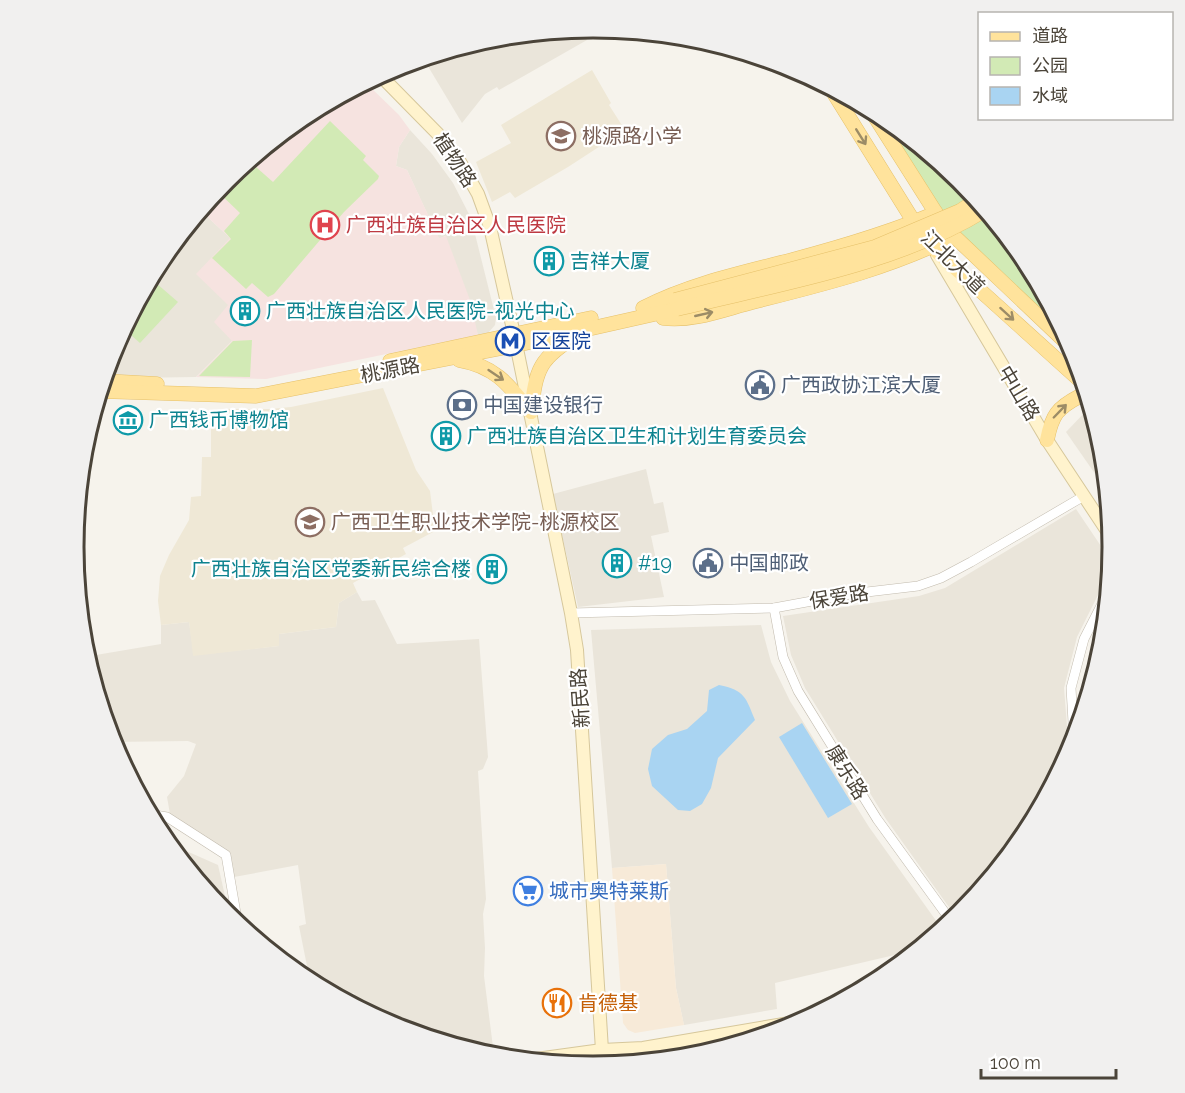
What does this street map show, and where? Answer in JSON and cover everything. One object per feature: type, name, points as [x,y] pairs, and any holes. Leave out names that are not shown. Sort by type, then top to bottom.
[{"type":"main road","name":"植物路","points":[[387,81],[438,134],[460,162],[478,194],[490,227],[515,340]]},
{"type":"main road","name":"江北大道","points":[[839,102],[932,247],[1070,371]]},
{"type":"main road","name":"江北大道","points":[[882,128],[936,213],[954,236],[1053,330]]},
{"type":"main road","points":[[676,304],[875,247],[969,205]]},
{"type":"main road","points":[[645,311],[670,294],[705,282],[867,240],[936,213]]},
{"type":"main road","points":[[676,304],[879,259],[966,222],[978,215]]},
{"type":"main road","points":[[645,311],[671,319],[696,317],[872,271],[954,236]]},
{"type":"main road","name":"中山路","points":[[932,247],[1047,440],[1100,521]]},
{"type":"main road","name":"桃源路","points":[[108,391],[256,396],[448,359],[515,340],[676,304]]},
{"type":"main road","name":"桃源路","points":[[112,381],[255,389],[589,328],[645,311]]},
{"type":"main road","points":[[531,412],[534,382],[539,367],[551,353],[589,328]]},
{"type":"main road","name":"新民路","points":[[515,340],[577,650],[602,1050],[605,1055]]},
{"type":"main road","points":[[448,359],[477,363],[494,373],[508,384],[531,412]]},
{"type":"main road","points":[[1047,440],[1051,420],[1059,408],[1078,397]]},
{"type":"main road","points":[[569,1055],[643,1048],[751,1030]]},
{"type":"street","name":"保爱路","points":[[571,613],[774,608],[850,594],[918,586],[941,578],[1084,496]]},
{"type":"street","name":"康乐路","points":[[774,608],[783,657],[798,691],[877,819],[945,913]]},
{"type":"street","points":[[1073,714],[1071,688],[1084,639],[1097,614]]},
{"type":"street","points":[[161,816],[167,817],[226,855],[235,908]]},
{"type":"shaded area","points":[[586,38],[587,40],[499,90],[497,87],[485,94],[462,123],[428,66],[493,47],[526,42]]},
{"type":"shaded area","name":"桃源路小学","points":[[592,70],[611,103],[609,105],[625,130],[515,198],[510,192],[492,202],[476,162],[511,143],[501,125]]},
{"type":"shaded area","name":"广西壮族自治区人民医院","points":[[371,88],[399,115],[410,130],[399,147],[396,166],[407,170],[439,238],[446,236],[470,300],[478,335],[266,379],[196,377],[232,341],[214,322],[228,305],[196,274],[230,238],[206,216],[210,211],[257,164],[283,143],[310,123]]},
{"type":"shaded area","points":[[410,130],[432,154],[453,183],[471,218],[496,318],[495,325],[488,333],[478,335],[445,236],[439,239],[407,170],[396,166],[399,147]]},
{"type":"shaded area","points":[[206,216],[230,238],[228,305],[232,341],[196,377],[113,376],[136,321],[169,264]]},
{"type":"shaded area","name":"广西卫生职业技术学院-桃源校区","points":[[383,388],[416,470],[430,491],[435,531],[403,548],[406,554],[353,583],[357,592],[339,603],[336,627],[279,634],[279,646],[193,656],[189,622],[161,625],[158,601],[160,576],[189,520],[191,497],[201,496],[202,457],[211,457],[211,423],[222,422],[222,409],[291,407]]},
{"type":"shaded area","points":[[1084,414],[1096,476],[1066,432]]},
{"type":"shaded area","points":[[646,469],[654,504],[663,502],[669,532],[651,536],[664,597],[578,607],[553,494]]},
{"type":"shaded area","points":[[1076,509],[1102,547],[1099,593],[1077,637],[1064,688],[1067,729],[1063,741],[1049,772],[1016,829],[975,882],[950,908],[886,819],[805,688],[791,655],[783,616],[919,596],[945,588]]},
{"type":"shaded area","points":[[357,592],[362,601],[375,600],[397,644],[479,639],[488,757],[483,769],[478,771],[486,899],[483,914],[484,976],[493,1046],[398,1017],[367,1003],[355,996],[354,993],[350,994],[307,968],[299,926],[306,924],[298,865],[234,877],[229,852],[170,814],[167,797],[184,776],[196,744],[188,741],[122,742],[111,710],[95,655],[161,644],[161,625],[189,622],[194,655],[279,646],[279,634],[336,627],[339,603]]},
{"type":"shaded area","points":[[761,625],[771,662],[790,701],[869,827],[936,921],[896,955],[775,983],[777,1009],[684,1025],[676,988],[666,864],[612,868],[591,630]]},
{"type":"shaded area","points":[[185,850],[218,865],[226,898]]},
{"type":"shaded area","points":[[666,864],[676,988],[684,1025],[635,1033],[628,1030],[623,1023],[612,868]]},
{"type":"green space","points":[[330,121],[366,156],[363,160],[379,176],[344,212],[274,294],[268,297],[252,283],[246,289],[212,258],[231,239],[224,231],[240,213],[223,197],[255,166],[273,182]]},
{"type":"green space","points":[[895,137],[928,164],[975,211],[1016,264],[1053,330],[954,236]]},
{"type":"green space","points":[[157,284],[178,302],[140,343],[130,334]]},
{"type":"green space","points":[[252,340],[250,377],[199,376],[233,341]]},
{"type":"water","points":[[719,685],[739,692],[755,720],[718,758],[711,788],[702,804],[690,811],[678,810],[652,786],[648,769],[652,749],[668,735],[687,729],[707,711],[709,690]]},
{"type":"water","points":[[802,723],[852,804],[828,818],[779,737]]},
{"type":"place","name":"桃源路小学","points":[[561,136]]},
{"type":"place","name":"广西壮族自治区人民医院","points":[[325,225]]},
{"type":"place","name":"吉祥大厦","points":[[549,261]]},
{"type":"place","name":"广西壮族自治区人民医院-视光中心","points":[[245,311]]},
{"type":"place","name":"区医院","points":[[510,341]]},
{"type":"place","name":"广西政协江滨大厦","points":[[760,385]]},
{"type":"place","name":"中国建设银行","points":[[462,405]]},
{"type":"place","name":"广西钱币博物馆","points":[[128,420]]},
{"type":"place","name":"广西壮族自治区卫生和计划生育委员会","points":[[446,436]]},
{"type":"place","name":"广西卫生职业技术学院-桃源校区","points":[[310,522]]},
{"type":"place","name":"#19","points":[[617,563]]},
{"type":"place","name":"中国邮政","points":[[708,563]]},
{"type":"place","name":"广西壮族自治区党委新民综合楼","points":[[492,569]]},
{"type":"place","name":"城市奥特莱斯","points":[[528,891]]},
{"type":"place","name":"肯德基","points":[[557,1003]]}]
